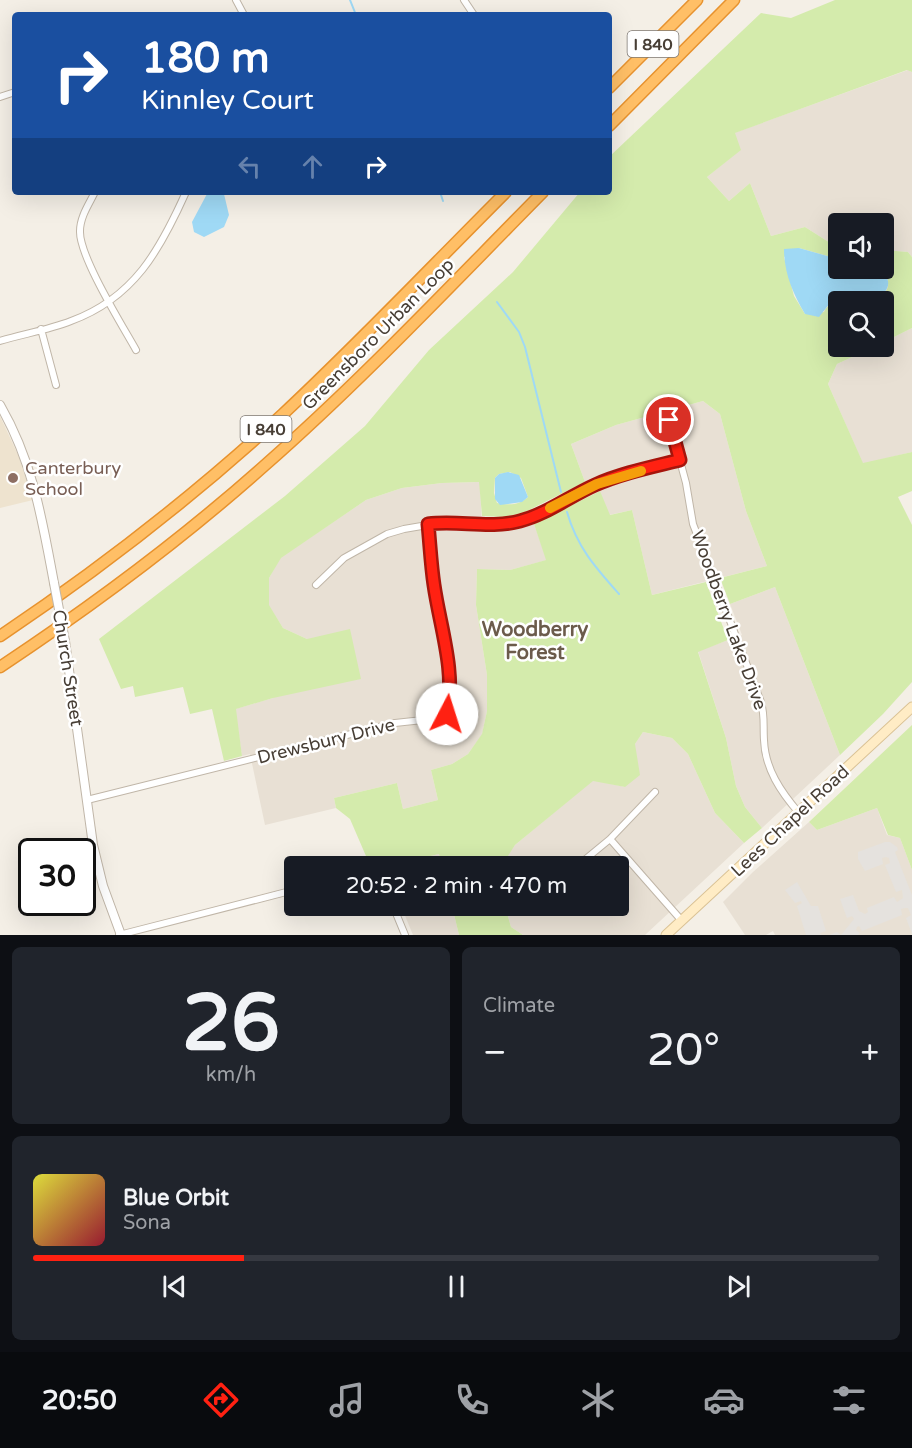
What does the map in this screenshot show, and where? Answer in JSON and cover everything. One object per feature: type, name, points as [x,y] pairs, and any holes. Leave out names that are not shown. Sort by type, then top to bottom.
[{"type":"highway","name":"I 840","points":[[612,85],[697,0]]},
{"type":"highway","name":"I 840","points":[[612,123],[734,0]]},
{"type":"highway","points":[[676,58],[743,0]]},
{"type":"highway","name":"Greensboro Urban Loop","points":[[0,636],[113,555],[238,454],[334,365],[503,195]]},
{"type":"highway","name":"Greensboro Urban Loop","points":[[0,667],[137,570],[257,472],[370,367],[540,195]]},
{"type":"main road","name":"Lees Chapel Road","points":[[666,935],[912,707]]},
{"type":"street","points":[[94,195],[81,223],[80,233],[86,254],[136,350]]},
{"type":"street","points":[[0,341],[82,317],[109,302],[132,284],[144,270],[172,224],[185,195]]},
{"type":"street","points":[[41,329],[56,385]]},
{"type":"street","name":"Church Street","points":[[0,405],[17,436],[32,476],[65,641],[98,865],[121,935]]},
{"type":"street","name":"Woodberry Lake Drive","points":[[669,420],[696,535],[761,702],[765,717],[764,742],[769,766],[779,788],[799,813]]},
{"type":"street","points":[[316,585],[344,558],[374,540],[404,529],[445,522],[498,524],[520,521],[537,515],[597,484],[680,460]]},
{"type":"street","name":"Drewsbury Drive","points":[[87,800],[395,723],[441,718],[447,714],[451,696],[450,677],[434,585],[428,524]]},
{"type":"street","points":[[589,856],[610,839],[655,792]]},
{"type":"street","points":[[610,839],[682,921]]},
{"type":"street","points":[[121,935],[284,893]]},
{"type":"street","points":[[397,916],[405,935]]},
{"type":"shaded area","points":[[908,70],[912,72],[912,257],[908,252],[894,251],[894,213],[828,213],[828,242],[805,227],[771,236],[750,183],[729,201],[707,177],[740,150],[734,133]]},
{"type":"shaded area","points":[[912,328],[912,452],[863,464],[828,384],[837,364],[852,357],[894,357],[894,337]]},
{"type":"shaded area","points":[[703,401],[720,414],[746,511],[767,566],[652,595],[632,510],[609,515],[594,478],[585,482],[571,444],[616,425]]},
{"type":"shaded area","name":"Canterbury School","points":[[0,416],[19,457],[33,500],[0,508]]},
{"type":"shaded area","points":[[480,482],[482,531],[515,530],[534,524],[547,560],[510,570],[477,569],[476,605],[487,675],[487,711],[482,735],[468,754],[452,764],[431,770],[438,800],[403,809],[397,783],[334,798],[336,808],[265,825],[250,754],[242,756],[235,709],[273,698],[307,639],[283,628],[269,606],[269,578],[280,558],[366,500],[402,488],[442,483]]},
{"type":"shaded area","points":[[775,587],[840,755],[762,828],[745,807],[736,786],[726,738],[698,651],[742,635],[730,604]]},
{"type":"shaded area","points":[[643,732],[672,738],[688,754],[715,813],[744,843],[645,935],[523,935],[511,927],[508,916],[629,916],[629,856],[507,856],[515,845],[593,780],[625,787],[635,744]]},
{"type":"shaded area","points":[[877,808],[887,835],[900,838],[912,870],[912,935],[775,935],[773,931],[766,935],[745,935],[723,902],[753,872],[809,822],[817,830]]},
{"type":"shaded area","points":[[890,842],[897,847],[898,850],[895,852],[912,895],[912,934],[906,918],[911,915],[908,908],[905,908],[901,909],[902,915],[862,931],[859,926],[857,927],[856,930],[860,933],[858,935],[841,935],[854,919],[852,916],[847,918],[840,899],[853,895],[859,911],[865,914],[868,912],[867,908],[894,897],[897,902],[903,898],[902,890],[896,892],[885,865],[890,863],[889,858],[882,858],[883,864],[865,871],[858,859],[858,852]]},
{"type":"shaded area","points":[[797,882],[811,906],[818,906],[826,931],[820,933],[821,935],[806,935],[797,906],[802,903],[801,901],[795,903],[785,890]]},
{"type":"shaded area","points":[[405,916],[454,916],[459,935],[413,935]]},
{"type":"green space","points":[[835,0],[912,0],[912,72],[907,70],[735,133],[741,150],[707,177],[729,201],[750,183],[771,236],[805,227],[828,242],[828,256],[799,248],[784,257],[794,296],[805,314],[824,312],[828,307],[828,357],[852,357],[837,364],[828,384],[863,463],[912,452],[912,491],[898,497],[912,525],[912,682],[883,714],[840,755],[775,587],[730,604],[720,578],[767,566],[746,511],[720,414],[703,401],[616,425],[571,444],[585,482],[523,513],[505,517],[482,516],[479,482],[442,483],[402,488],[366,500],[281,558],[269,578],[269,605],[283,628],[307,639],[350,629],[361,679],[273,698],[236,709],[242,756],[224,761],[212,709],[190,714],[183,687],[135,697],[133,686],[121,689],[99,639],[285,496],[365,426],[429,350],[513,272],[577,195],[612,195],[612,154],[761,13],[791,18]],"holes":[[[510,472],[521,478],[528,497],[521,502],[497,503],[494,493],[495,478],[499,474]]]},
{"type":"green space","points":[[894,251],[908,252],[912,257],[912,328],[894,337],[894,291],[886,291],[888,287],[887,279],[894,279]]},
{"type":"green space","points":[[600,491],[610,515],[632,510],[652,595],[706,582],[728,640],[698,652],[726,738],[736,786],[745,807],[762,828],[744,843],[715,813],[688,754],[672,738],[643,732],[635,744],[640,775],[625,787],[593,781],[515,845],[508,856],[439,856],[439,854],[366,856],[350,819],[336,808],[334,798],[397,783],[403,809],[438,800],[431,770],[452,764],[468,754],[482,734],[487,711],[487,675],[476,605],[477,569],[510,570],[546,560],[534,524]]},
{"type":"green space","points":[[912,725],[912,870],[900,838],[888,835],[877,808],[817,830],[809,822]]},
{"type":"green space","points":[[454,916],[508,916],[511,927],[523,935],[459,935]]},
{"type":"water","points":[[206,195],[224,195],[229,215],[224,227],[204,237],[194,232],[192,222]]},
{"type":"water","points":[[799,248],[828,256],[828,279],[888,279],[886,289],[885,291],[828,291],[828,306],[819,317],[805,314],[790,283],[784,249]]},
{"type":"water","points":[[508,472],[519,475],[528,497],[522,502],[500,505],[495,499],[495,478],[499,474]]},
{"type":"waterway","points":[[350,0],[355,12]]},
{"type":"waterway","points":[[441,195],[443,201]]},
{"type":"waterway","points":[[497,302],[519,332],[525,347],[561,492]]},
{"type":"waterway","points":[[567,512],[582,546],[619,594]]},
{"type":"slow traffic","points":[[550,508],[597,484],[641,471]]},
{"type":"place","name":"Canterbury School","points":[[13,478]]},
{"type":"district","name":"Woodberry Forest","points":[[535,640]]},
{"type":"route","points":[[447,714],[451,696],[450,677],[434,585],[428,524],[445,522],[498,524],[520,521],[537,515],[597,484],[680,460],[669,420]]}]
